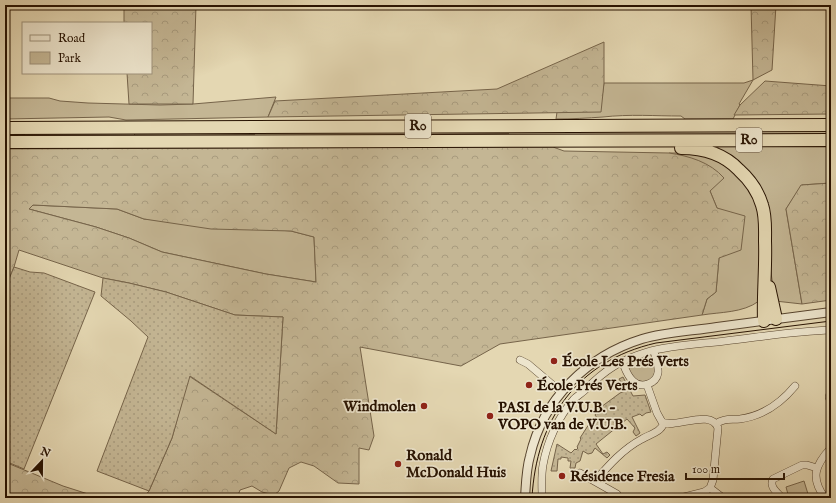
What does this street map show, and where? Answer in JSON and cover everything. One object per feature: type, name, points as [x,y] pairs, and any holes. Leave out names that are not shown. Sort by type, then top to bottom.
[{"type":"highway","name":"R0","points":[[5,128],[831,125]]},
{"type":"highway","name":"R0","points":[[5,142],[831,140]]},
{"type":"highway","points":[[668,141],[681,148],[705,150],[723,157],[735,165],[750,181],[758,193],[764,213],[770,320]]},
{"type":"street","points":[[525,498],[530,455],[543,420],[561,392],[571,381],[595,361],[622,346],[642,339],[672,333],[831,312]]},
{"type":"street","points":[[542,498],[542,472],[544,458],[548,443],[559,420],[574,399],[597,377],[622,361],[654,351],[808,330],[831,330]]},
{"type":"street","points":[[622,361],[632,381],[639,385],[647,385],[654,380],[658,373],[654,351]]},
{"type":"street","points":[[520,360],[528,364],[561,392]]},
{"type":"street","points":[[647,385],[659,418],[664,423],[669,424],[684,421],[711,420],[716,424],[718,432],[713,480],[710,488],[704,492],[680,498]]},
{"type":"street","points":[[716,424],[727,419],[750,417],[766,411],[779,402],[795,386]]},
{"type":"street","points":[[831,390],[829,399],[831,403]]},
{"type":"street","points":[[596,480],[618,456],[637,442],[658,431],[664,423]]},
{"type":"street","points":[[825,498],[820,491],[816,475],[821,459],[831,448]]},
{"type":"street","points":[[782,498],[772,486],[771,482],[773,479],[802,466],[808,465],[817,468]]},
{"type":"street","points":[[580,473],[596,480],[617,494]]},
{"type":"street","points":[[710,488],[723,498]]},
{"type":"green space","points":[[124,5],[196,5],[193,104],[129,104],[127,74],[152,74],[152,22],[124,22]]},
{"type":"green space","points":[[751,5],[776,5],[772,70],[753,80]]},
{"type":"green space","points":[[604,42],[604,83],[601,112],[268,117],[275,101],[497,89]]},
{"type":"green space","points":[[753,80],[739,104],[740,105],[733,119],[685,119],[681,116],[633,115],[556,119],[557,112],[600,111],[604,83],[744,83]]},
{"type":"green space","points":[[765,81],[831,86],[831,114],[734,115],[740,105]]},
{"type":"green space","points":[[276,97],[268,117],[126,120],[109,117],[5,119],[5,98],[49,98],[60,101],[88,103],[160,105],[193,104]]},
{"type":"green space","points":[[831,130],[831,134],[135,136],[134,133]]},
{"type":"green space","points":[[703,146],[831,147],[831,183],[802,185],[786,209],[802,304],[775,301],[759,187]]},
{"type":"green space","points":[[553,147],[564,151],[669,153],[699,161],[718,172],[724,178],[710,191],[717,208],[745,216],[741,250],[719,258],[716,292],[707,299],[702,315],[500,344],[461,366],[360,347],[374,436],[369,450],[359,448],[359,484],[338,483],[314,466],[301,462],[289,468],[279,491],[274,495],[262,492],[252,486],[240,490],[237,498],[143,498],[149,491],[172,438],[189,376],[276,434],[283,317],[235,315],[166,292],[103,278],[19,250],[5,289],[5,149]],"holes":[[[33,205],[117,209],[144,219],[211,229],[291,231],[314,237],[316,282],[266,274],[162,252],[129,238],[96,227],[29,209]]]},
{"type":"green space","points":[[669,153],[705,155],[726,164],[749,186],[761,218],[759,301],[753,305],[739,310],[702,315],[707,299],[716,292],[719,258],[717,208],[710,191]]},
{"type":"green space","points":[[831,183],[831,300],[802,304],[786,209],[801,185]]},
{"type":"green space","points":[[33,205],[117,209],[144,219],[291,231],[314,237],[316,282],[266,274],[162,252],[129,238],[96,227],[29,209]]},
{"type":"green space","points":[[14,267],[30,272],[44,273],[95,292],[24,469],[5,461],[5,289]]},
{"type":"green space","points":[[103,278],[166,292],[235,315],[283,317],[276,434],[190,376],[172,438],[149,491],[97,471],[148,337],[101,296]]},
{"type":"green space","points":[[653,359],[656,372],[652,380],[638,383],[627,368]]},
{"type":"green space","points":[[623,377],[633,396],[645,395],[651,412],[642,416],[640,414],[632,417],[640,433],[636,436],[633,432],[635,428],[627,419],[596,444],[603,454],[607,452],[610,455],[607,458],[595,448],[592,453],[588,454],[583,451],[580,461],[576,463],[575,468],[570,468],[571,461],[568,461],[568,458],[561,457],[561,459],[558,459],[557,471],[551,471],[557,444],[571,453],[578,448],[580,438],[591,421],[596,420],[597,418],[595,415],[600,407],[625,391],[625,388],[619,379]]},
{"type":"green space","points":[[5,462],[63,486],[88,494],[87,498],[5,498]]},
{"type":"green space","points":[[804,481],[808,494],[795,498],[789,498],[786,487]]},
{"type":"tram line","points":[[532,498],[535,470],[542,443],[552,419],[566,398],[583,379],[604,364],[628,352],[656,343],[831,321]]},
{"type":"place","name":"École Les Prés Verts","points":[[554,361]]},
{"type":"place","name":"École Prés Verts","points":[[529,385]]},
{"type":"place","name":"Windmolen","points":[[424,406]]},
{"type":"place","name":"PASI de la V.U.B. - VOPO van de V.U.B.","points":[[490,416]]},
{"type":"place","name":"Ronald McDonald Huis","points":[[398,464]]},
{"type":"place","name":"Résidence Fresia","points":[[562,476]]}]
